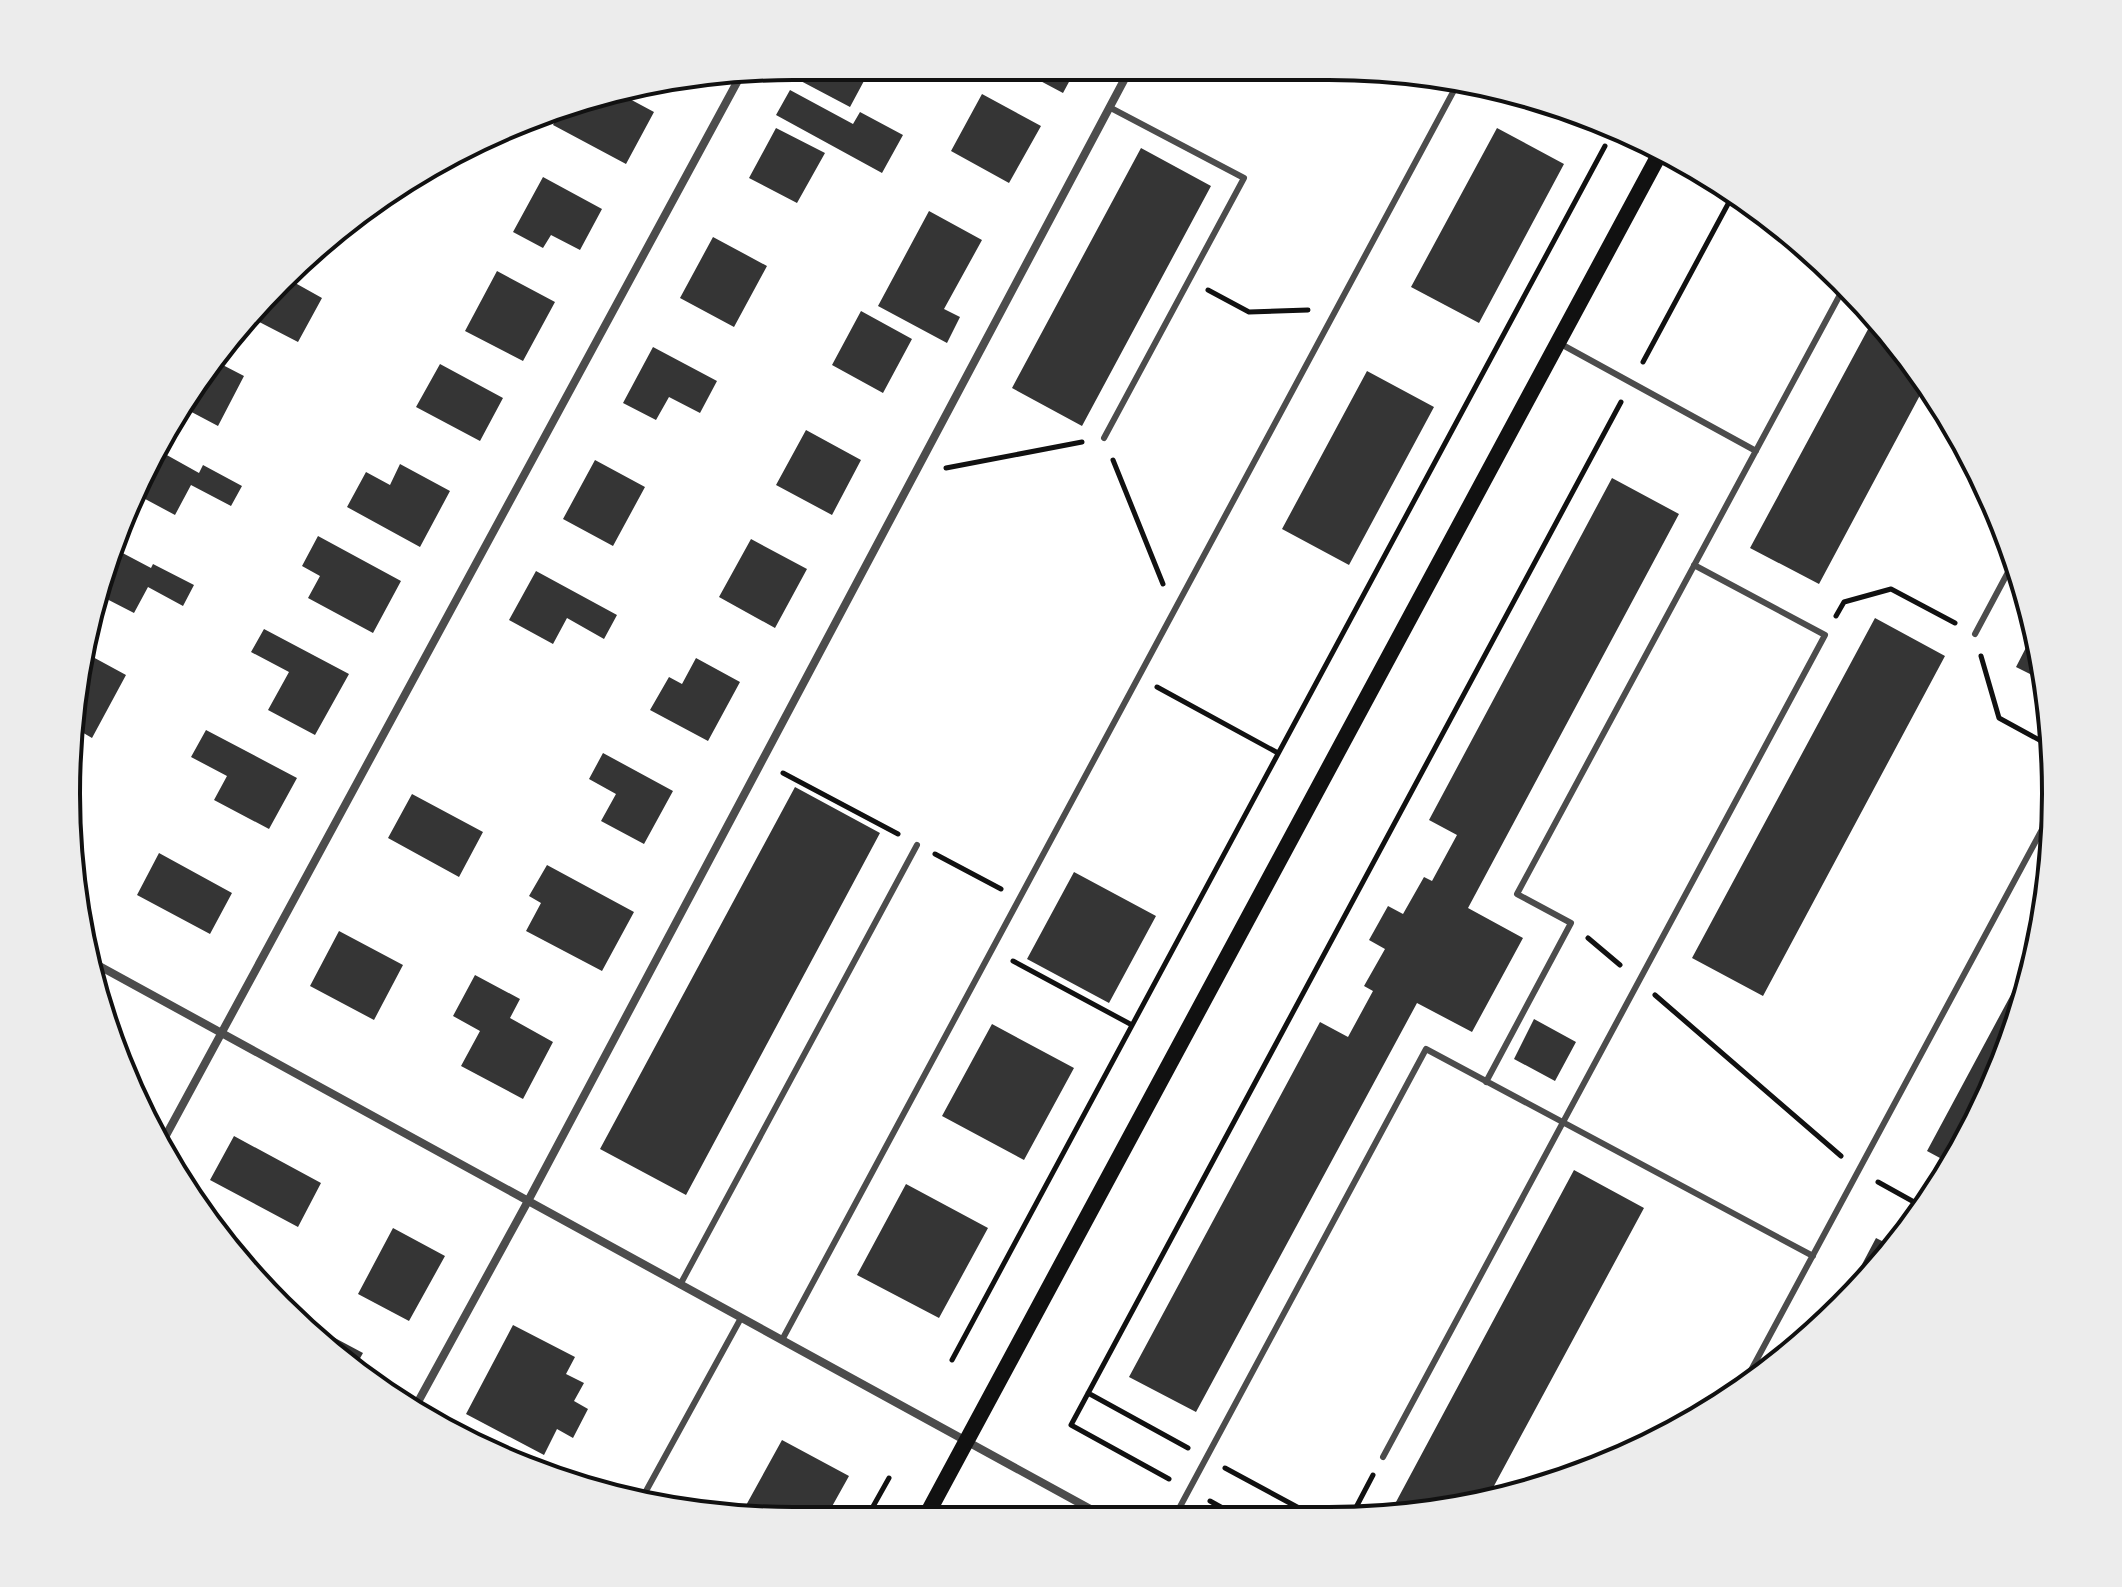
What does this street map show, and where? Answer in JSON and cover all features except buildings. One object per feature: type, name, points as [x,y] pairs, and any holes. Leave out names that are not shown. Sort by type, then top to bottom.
[{"type":"main road","points":[[931,1507],[1656,160]]},
{"type":"street","points":[[419,1400],[1124,80]]},
{"type":"street","points":[[167,1133],[737,83]]},
{"type":"street","points":[[102,967],[1087,1507]]},
{"type":"lane","points":[[782,1340],[1453,91]]},
{"type":"lane","points":[[1104,438],[1244,178],[1109,107]]},
{"type":"lane","points":[[1486,1082],[1571,923],[1517,894],[1839,296]]},
{"type":"lane","points":[[1558,343],[1756,451]]},
{"type":"lane","points":[[1383,1457],[1825,635],[1694,565]]},
{"type":"lane","points":[[1975,634],[2007,574]]},
{"type":"lane","points":[[1753,1367],[2040,833]]},
{"type":"lane","points":[[680,1285],[917,845]]},
{"type":"lane","points":[[1180,1507],[1426,1049],[1813,1256]]},
{"type":"lane","points":[[646,1491],[741,1318]]},
{"type":"path","points":[[952,1360],[1605,146]]},
{"type":"path","points":[[1220,1507],[1071,1425],[1729,203]]},
{"type":"path","points":[[1189,280],[1249,312],[1337,309]]},
{"type":"path","points":[[915,473],[1104,438],[1174,611]]},
{"type":"path","points":[[1844,602],[1891,589],[1975,634],[1999,718],[2039,740]]},
{"type":"path","points":[[1138,677],[1278,753]]},
{"type":"path","points":[[761,762],[1019,899]]},
{"type":"path","points":[[1571,923],[1859,1171],[1914,1202]]},
{"type":"path","points":[[992,950],[1132,1025]]},
{"type":"path","points":[[1357,1506],[1383,1457]]},
{"type":"path","points":[[873,1507],[889,1478]]}]
